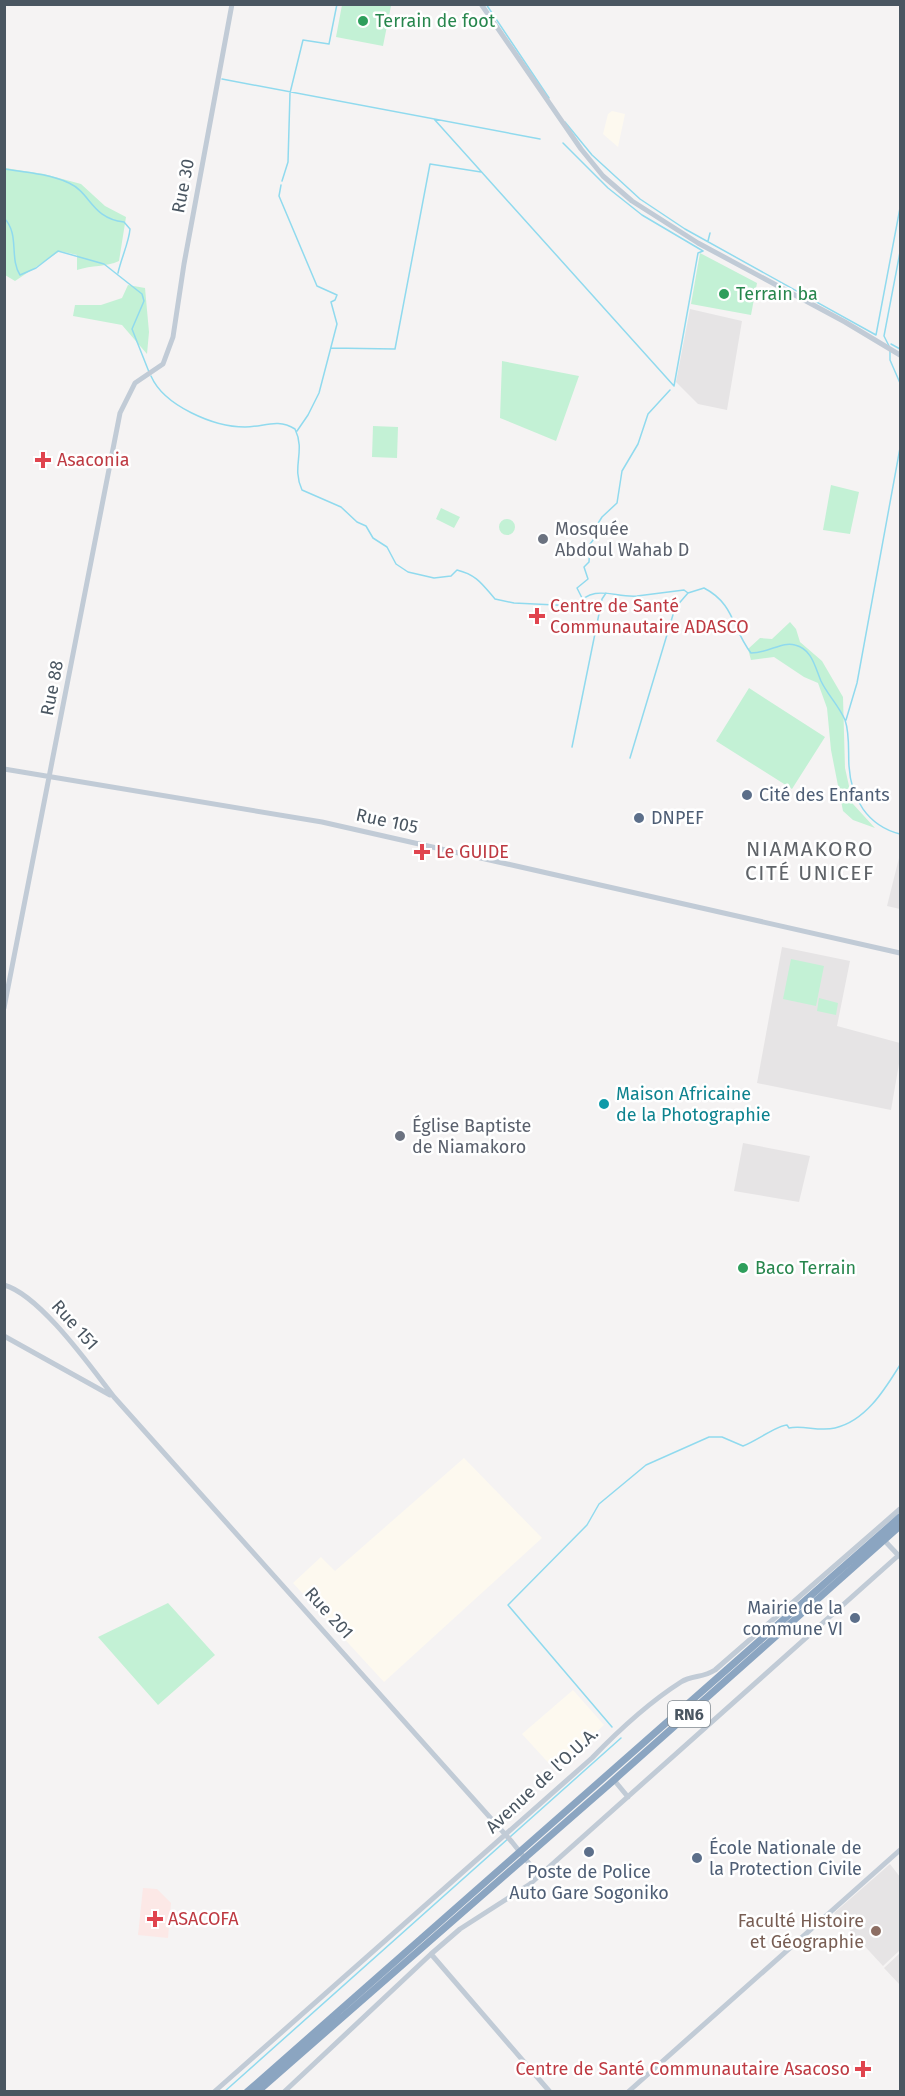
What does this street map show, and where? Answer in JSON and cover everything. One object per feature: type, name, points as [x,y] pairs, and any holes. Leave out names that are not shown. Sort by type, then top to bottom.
[{"type":"highway","name":"Avenue de l'O.U.A.","points":[[257,2091],[614,1780],[882,1538],[900,1517]]},
{"type":"highway","name":"Avenue de l'O.U.A.","points":[[247,2091],[519,1851],[882,1538],[900,1526]]},
{"type":"street","name":"Rue 30","points":[[141,379],[158,370],[166,358],[173,337],[231,4]]},
{"type":"street","points":[[481,4],[581,150],[603,176],[632,201],[698,243],[845,322],[900,355]]},
{"type":"street","name":"Rue 88","points":[[4,1008],[120,413],[129,391],[141,379]]},
{"type":"street","name":"Rue 105","points":[[4,769],[322,822],[900,953]]},
{"type":"street","name":"Rue 151","points":[[4,1285],[19,1289],[32,1299],[87,1361],[114,1397]]},
{"type":"street","points":[[4,1336],[114,1397]]},
{"type":"street","name":"Rue 201","points":[[114,1397],[505,1834],[539,1876]]},
{"type":"street","name":"Avenue de l'O.U.A.","points":[[214,2091],[592,1758],[625,1724],[682,1681],[705,1677],[715,1670],[900,1509]]},
{"type":"street","points":[[284,2091],[431,1954],[460,1929],[517,1895],[900,1556],[882,1538]]},
{"type":"street","points":[[614,1780],[628,1797]]},
{"type":"street","points":[[628,2091],[900,1850]]},
{"type":"street","points":[[431,1954],[550,2091]]},
{"type":"shaded area","points":[[612,111],[625,114],[618,147],[603,134],[608,114]]},
{"type":"shaded area","points":[[690,309],[742,321],[727,410],[698,404],[676,382]]},
{"type":"shaded area","points":[[900,858],[900,909],[887,906]]},
{"type":"shaded area","points":[[782,947],[850,961],[837,1026],[900,1043],[900,1058],[891,1110],[757,1083]]},
{"type":"shaded area","points":[[743,1143],[810,1156],[799,1202],[734,1191]]},
{"type":"shaded area","points":[[464,1458],[542,1538],[384,1682],[293,1583],[321,1557],[335,1571]]},
{"type":"shaded area","points":[[573,1690],[604,1725],[555,1770],[522,1734]]},
{"type":"shaded area","name":"Faculté Histoire et Géographie","points":[[890,1864],[900,1877],[900,1950],[883,1966],[834,1913]]},
{"type":"shaded area","name":"ASACOFA","points":[[143,1888],[157,1889],[171,1903],[168,1938],[138,1935]]},
{"type":"shaded area","points":[[900,1953],[900,1985],[884,1968]]},
{"type":"green space","name":"Terrain de foot","points":[[342,5],[391,6],[383,46],[336,37]]},
{"type":"green space","points":[[5,168],[44,174],[81,184],[105,206],[126,217],[119,261],[77,270],[77,255],[60,251],[15,281],[5,275]]},
{"type":"green space","name":"Terrain ba","points":[[700,253],[757,283],[751,315],[691,304]]},
{"type":"green space","points":[[128,285],[145,288],[149,332],[147,354],[122,325],[73,316],[75,305],[101,305],[122,298]]},
{"type":"green space","points":[[502,361],[579,376],[556,441],[500,418]]},
{"type":"green space","points":[[373,426],[398,427],[397,458],[372,457]]},
{"type":"green space","points":[[831,485],[859,492],[850,534],[823,530]]},
{"type":"green space","points":[[441,508],[460,517],[454,528],[436,519]]},
{"type":"green space","points":[[507,519],[515,527],[507,535],[499,527]]},
{"type":"green space","points":[[790,622],[796,629],[800,642],[822,661],[843,697],[845,768],[853,804],[875,828],[853,820],[843,811],[831,750],[827,708],[818,683],[804,677],[774,657],[751,660],[748,649],[760,638],[772,639]]},
{"type":"green space","points":[[749,688],[825,737],[792,789],[716,741]]},
{"type":"green space","points":[[791,959],[824,966],[816,1006],[783,999]]},
{"type":"green space","points":[[819,998],[838,1003],[836,1015],[817,1011]]},
{"type":"green space","points":[[168,1603],[215,1655],[158,1705],[98,1637]]},
{"type":"waterway","points":[[282,181],[288,162],[290,93],[303,40],[329,44],[337,4]]},
{"type":"waterway","points":[[486,4],[549,98]]},
{"type":"waterway","points":[[222,79],[540,139]]},
{"type":"waterway","points":[[434,119],[674,386]]},
{"type":"waterway","points":[[565,122],[592,155],[640,199],[685,229],[876,335],[900,208]]},
{"type":"waterway","points":[[563,143],[608,188],[642,215],[703,251],[698,253],[674,386]]},
{"type":"waterway","points":[[331,348],[395,349],[430,164],[481,172]]},
{"type":"waterway","points":[[4,169],[46,175],[69,183],[105,216],[124,222],[130,229],[118,273]]},
{"type":"waterway","points":[[281,185],[279,196],[317,286],[337,295],[331,302],[337,324],[319,393],[297,431]]},
{"type":"waterway","points":[[4,218],[12,231],[15,261],[20,275],[36,268],[58,251],[104,264],[142,294],[144,301],[132,329],[149,372]]},
{"type":"waterway","points":[[708,241],[710,233]]},
{"type":"waterway","points":[[889,346],[884,336],[900,252]]},
{"type":"waterway","points":[[891,344],[900,349]]},
{"type":"waterway","points":[[890,350],[890,360],[900,383]]},
{"type":"waterway","points":[[151,376],[167,397],[191,413],[205,419],[233,426],[282,424],[295,429],[299,445],[298,474],[302,490],[341,507],[357,522],[366,526],[373,538],[387,547],[396,564],[408,572],[434,578],[451,576],[457,570],[464,572],[474,577],[495,599],[514,603],[576,606],[583,599],[597,593],[637,596],[684,590],[688,593],[704,588],[722,602],[751,653],[790,644],[801,647],[812,659],[824,686],[847,725],[850,778],[858,800],[870,818],[879,825],[900,834]]},
{"type":"waterway","points":[[582,598],[577,588],[588,579],[584,567],[589,562],[590,544],[597,535],[597,525],[617,503],[622,471],[638,444],[648,414],[670,390]]},
{"type":"waterway","points":[[846,720],[857,683],[900,448]]},
{"type":"waterway","points":[[572,747],[602,599],[606,593]]},
{"type":"waterway","points":[[630,758],[675,608],[688,593]]},
{"type":"waterway","points":[[612,1727],[508,1605],[587,1525],[599,1504],[646,1465],[709,1437],[722,1437],[743,1446],[787,1425],[789,1428],[823,1429],[846,1424],[856,1419],[873,1403],[900,1365]]},
{"type":"waterway","points":[[224,2092],[621,1738]]},
{"type":"place","name":"Terrain de foot","points":[[363,21]]},
{"type":"place","name":"Terrain ba","points":[[724,294]]},
{"type":"place","name":"Asaconia","points":[[43,460]]},
{"type":"place","name":"Mosquée Abdoul Wahab D","points":[[543,539]]},
{"type":"place","name":"Centre de Santé Communautaire ADASCO","points":[[537,616]]},
{"type":"place","name":"Cité des Enfants","points":[[747,795]]},
{"type":"place","name":"DNPEF","points":[[639,818]]},
{"type":"place","name":"Le GUIDE","points":[[422,852]]},
{"type":"place","name":"Maison Africaine de la Photographie","points":[[604,1104]]},
{"type":"place","name":"Église Baptiste de Niamakoro","points":[[400,1136]]},
{"type":"place","name":"Baco Terrain","points":[[743,1268]]},
{"type":"place","name":"Mairie de la commune VI","points":[[855,1618]]},
{"type":"place","name":"Poste de Police Auto Gare Sogoniko","points":[[589,1852]]},
{"type":"place","name":"École Nationale de la Protection Civile","points":[[697,1858]]},
{"type":"place","name":"ASACOFA","points":[[155,1919]]},
{"type":"place","name":"Faculté Histoire et Géographie","points":[[876,1931]]},
{"type":"place","name":"Centre de Santé Communautaire Asacoso","points":[[863,2069]]},
{"type":"district","name":"NIAMAKORO CITÉ UNICEF","points":[[810,861]]}]
